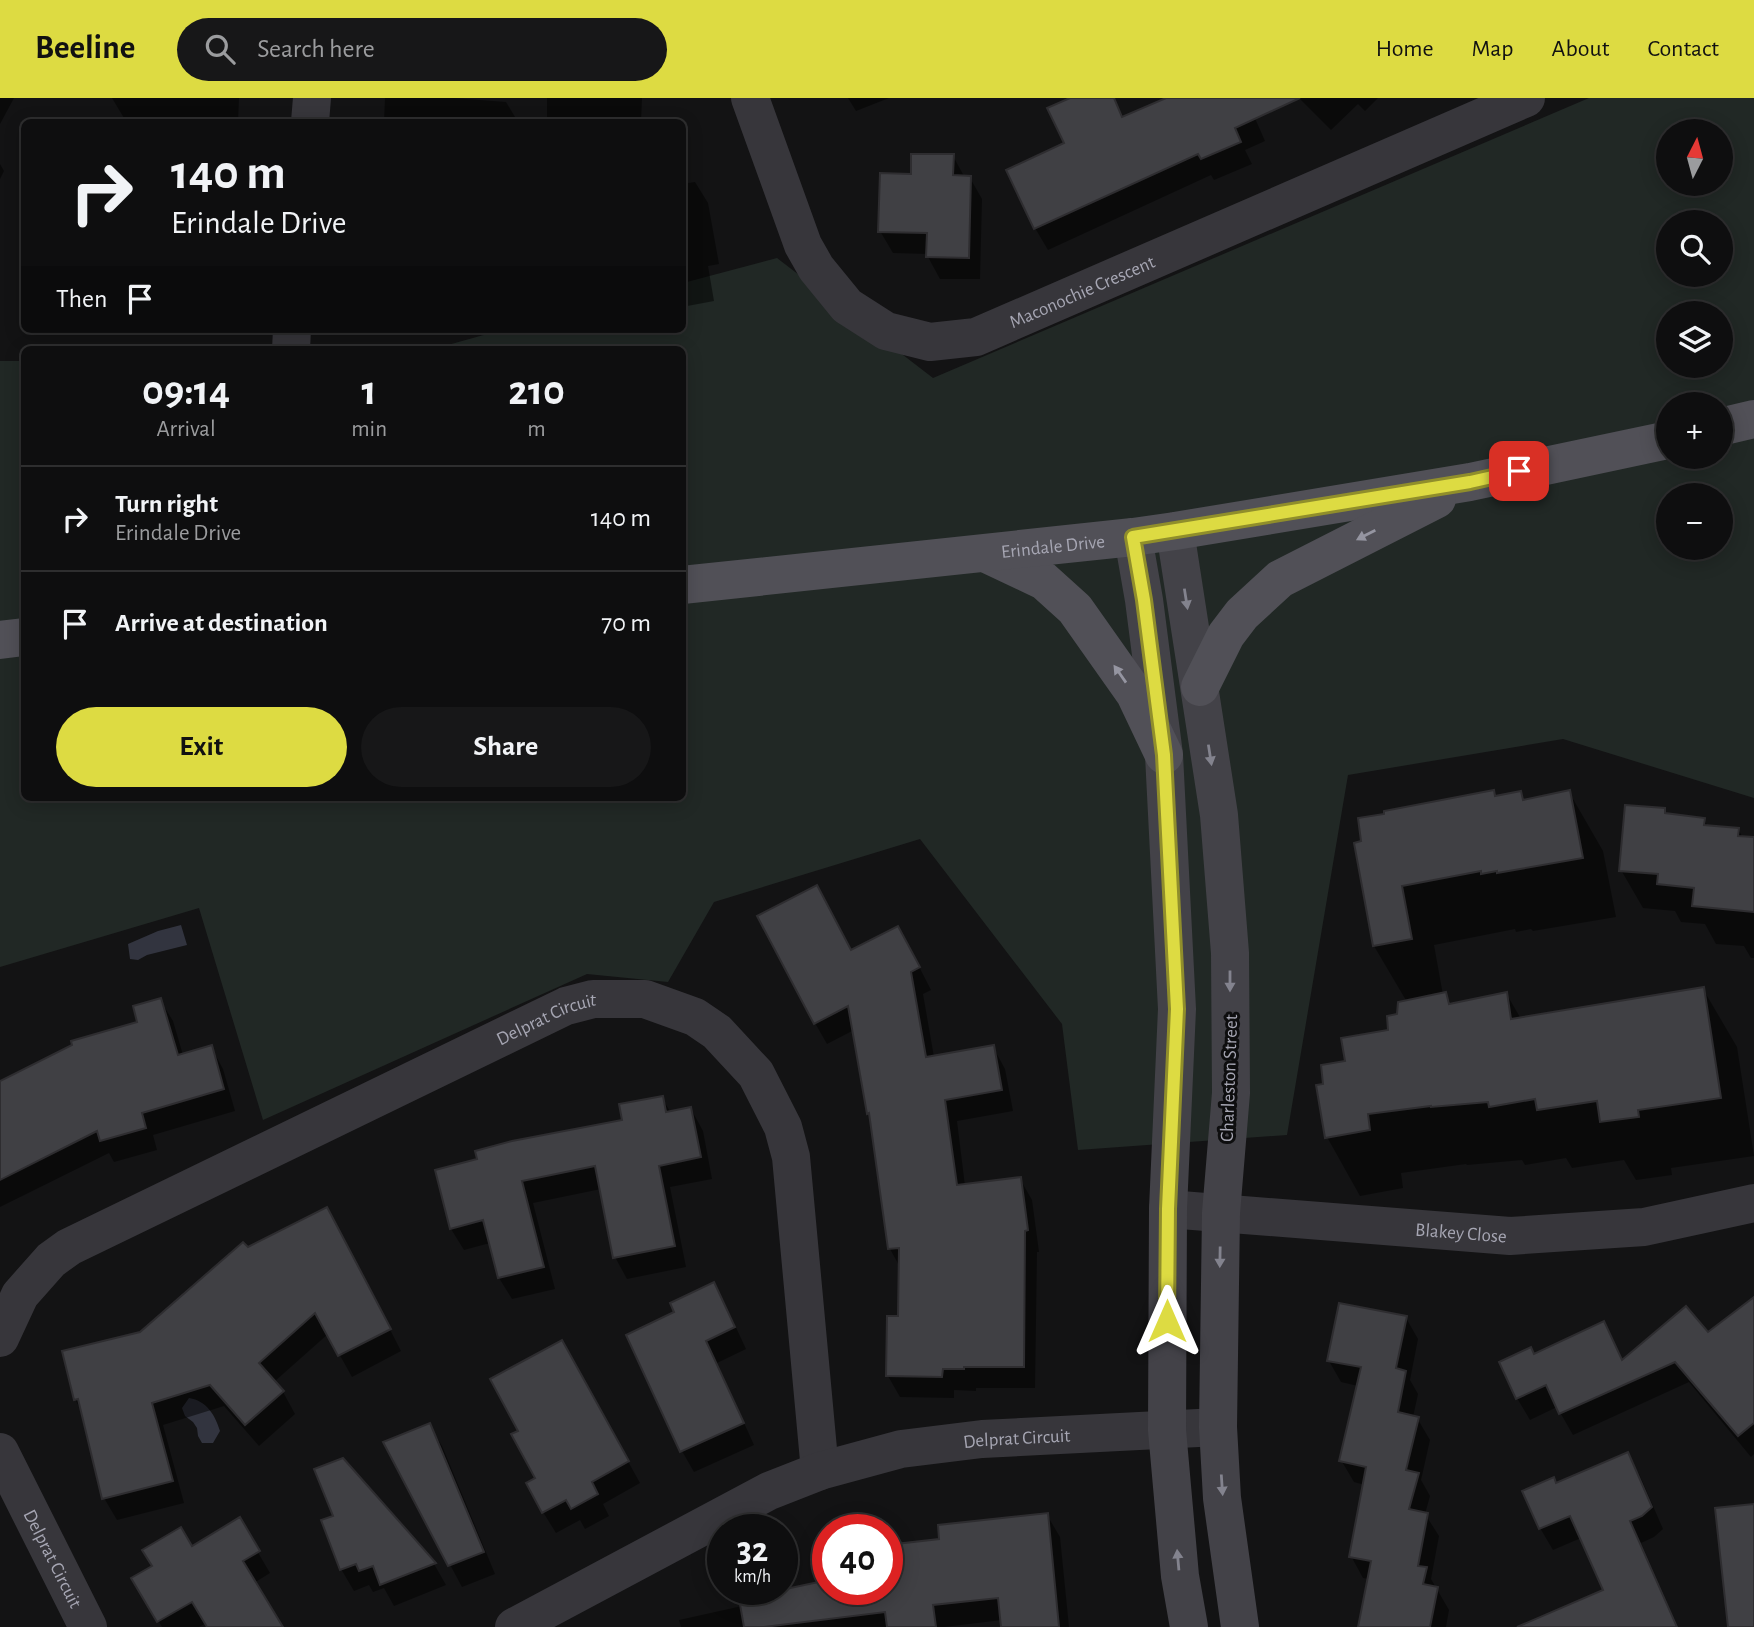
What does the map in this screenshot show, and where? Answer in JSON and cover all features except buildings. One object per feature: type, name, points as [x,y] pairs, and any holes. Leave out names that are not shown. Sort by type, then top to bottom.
[{"type":"main road","points":[[1733,424],[1754,419]]},
{"type":"main road","name":"Erindale Drive","points":[[686,585],[1175,531],[1470,482],[1656,443]]},
{"type":"main road","points":[[1200,687],[1226,635],[1242,614],[1280,579],[1470,482]]},
{"type":"main road","points":[[985,553],[1045,580],[1075,609],[1135,694],[1164,755]]},
{"type":"main road","points":[[0,640],[21,637]]},
{"type":"street","points":[[310,119],[312,98]]},
{"type":"street","name":"Maconochie Crescent","points":[[750,98],[803,245],[816,268],[847,306],[886,331],[930,342],[976,337],[1526,98]]},
{"type":"street","name":"Charleston Street","points":[[1175,531],[1219,815],[1230,953],[1231,1093],[1221,1213],[1218,1427],[1223,1498],[1240,1627]]},
{"type":"street","points":[[1133,537],[1164,755],[1177,1009],[1168,1209],[1167,1430],[1180,1577],[1189,1627]]},
{"type":"street","name":"Delprat Circuit","points":[[0,1338],[20,1295],[51,1260],[69,1247],[566,1006],[593,999],[645,999],[695,1017],[717,1032],[756,1074],[783,1127],[791,1157],[820,1471]]},
{"type":"street","name":"Blakey Close","points":[[1168,1209],[1510,1236],[1644,1227],[1754,1203]]},
{"type":"street","name":"Delprat Circuit","points":[[514,1627],[769,1491],[820,1471],[901,1449],[982,1439],[1218,1427]]},
{"type":"street","name":"Delprat Circuit","points":[[0,1452],[88,1627]]},
{"type":"shaded area","points":[[1589,98],[1754,98],[1754,798],[1563,739],[1348,775],[1287,1135],[1078,1150],[1062,1024],[920,839],[714,902],[668,982],[587,974],[263,1120],[199,908],[0,967],[0,361],[21,361],[21,801],[686,801],[686,346],[444,346],[491,333],[686,333],[686,282],[777,258],[933,378]]},
{"type":"shaded area","points":[[181,925],[187,945],[147,955],[138,960],[130,959],[128,944],[158,931]]},
{"type":"shaded area","points":[[189,1398],[201,1402],[216,1420],[220,1431],[213,1443],[202,1443],[197,1428],[185,1416],[182,1408]]},
{"type":"route","points":[[1167,1321],[1168,1209],[1177,1009],[1164,755],[1133,537],[1470,482],[1519,471]]}]
